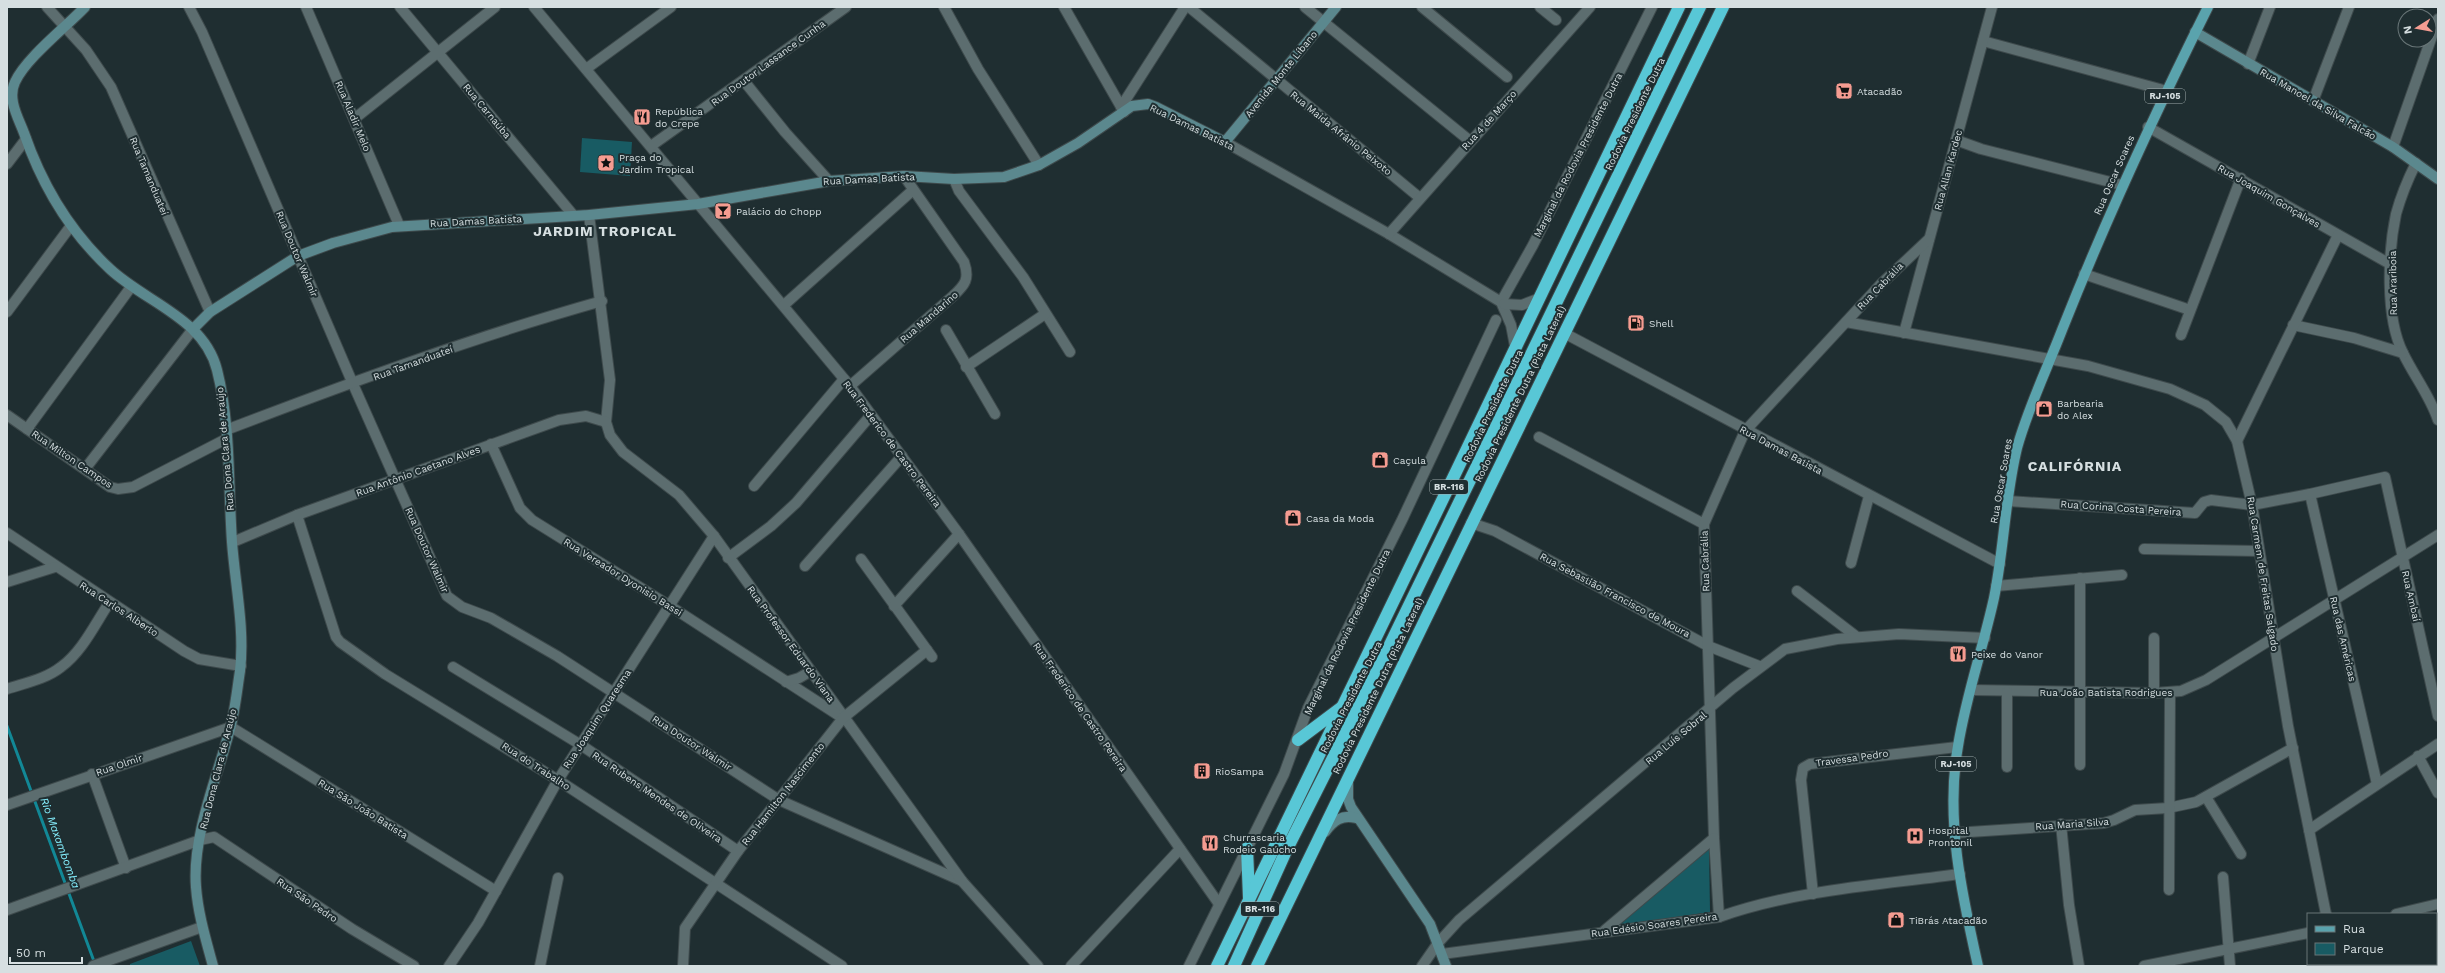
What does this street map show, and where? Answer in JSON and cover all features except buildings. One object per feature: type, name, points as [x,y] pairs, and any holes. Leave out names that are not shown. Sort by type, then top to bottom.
[{"type":"highway","name":"Rodovia Presidente Dutra","points":[[1217,966],[1401,588],[1514,346],[1540,298],[1678,7]]},
{"type":"highway","name":"Rodovia Presidente Dutra","points":[[1234,966],[1286,851],[1385,656],[1700,7]]},
{"type":"highway","name":"Rodovia Presidente Dutra (Pista Lateral)","points":[[1257,966],[1723,7]]},
{"type":"highway","points":[[1298,740],[1343,706]]},
{"type":"highway","points":[[1247,848],[1249,900]]},
{"type":"main road","name":"Rua Oscar Soares","points":[[1978,966],[1960,874],[1954,833],[1957,747],[1985,638],[1996,586],[2008,502],[2022,432],[2084,274],[2122,185],[2148,128],[2208,7]]},
{"type":"street","name":"Rua Tamanduateí","points":[[48,7],[65,28],[90,54],[111,87],[210,312]]},
{"type":"street","name":"Rua Dona Clara de Araújo","points":[[85,7],[27,65],[15,83],[9,97],[26,139],[57,207],[70,227],[109,268],[131,287],[193,329],[212,353],[216,367],[226,434],[232,542],[241,638],[240,666],[231,727],[200,840],[196,885],[202,927],[213,966]]},
{"type":"street","name":"Rua Doutor Walmir","points":[[189,7],[202,32],[353,384],[447,596],[462,607],[491,618],[557,656],[615,692],[779,800],[962,881]]},
{"type":"street","name":"Rua Aladir Melo","points":[[306,7],[399,225]]},
{"type":"street","name":"Rua Carnaúba","points":[[400,7],[574,216]]},
{"type":"street","points":[[354,119],[495,7]]},
{"type":"street","name":"Rua Frederico de Castro Pereira","points":[[534,7],[784,305],[847,383],[959,534],[1219,904]]},
{"type":"street","points":[[586,69],[671,7]]},
{"type":"street","name":"Rua Doutor Lassance Cunha","points":[[651,146],[846,7]]},
{"type":"street","points":[[944,7],[978,69],[1038,165]]},
{"type":"street","points":[[1064,7],[1123,110],[1185,7]]},
{"type":"street","name":"Rua Maida Afrânio Peixoto","points":[[1189,7],[1276,81],[1420,198]]},
{"type":"street","points":[[1305,7],[1470,141]]},
{"type":"street","name":"Avenida Monte Líbano","points":[[1225,142],[1336,7]]},
{"type":"street","points":[[1422,7],[1507,77]]},
{"type":"street","points":[[1540,7],[1556,20]]},
{"type":"street","name":"Rua 4 de Março","points":[[1389,234],[1590,7]]},
{"type":"street","name":"Marginal da Rodovia Presidente Dutra","points":[[1502,303],[1652,7]]},
{"type":"street","name":"Rua Allan Kardec","points":[[1904,333],[1992,7]]},
{"type":"street","points":[[2248,64],[2270,7]]},
{"type":"street","points":[[2313,101],[2349,7]]},
{"type":"street","name":"Rua Manoel da Silva Falcão","points":[[2195,32],[2393,147],[2438,179]]},
{"type":"street","points":[[1983,41],[2167,91]]},
{"type":"street","points":[[2393,147],[2433,48]]},
{"type":"street","points":[[744,81],[785,132],[829,181]]},
{"type":"street","name":"Rua Damas Batista","points":[[210,312],[298,256],[333,243],[399,225],[589,215],[698,204],[829,181],[904,176],[954,179],[1004,177],[1038,165],[1078,143],[1123,110],[1136,105],[1148,104],[1225,142],[1389,234],[1502,303]]},
{"type":"street","name":"Rua Joaquim Gonçalves","points":[[2148,128],[2241,178],[2390,264]]},
{"type":"street","points":[[7,164],[26,139]]},
{"type":"street","points":[[1956,140],[1981,149],[2122,185]]},
{"type":"street","name":"Rua Arariboia","points":[[2416,162],[2397,213],[2390,264],[2392,314],[2403,353],[2434,408],[2438,420]]},
{"type":"street","name":"Rua Mandarino","points":[[754,486],[847,383],[953,296],[964,286],[968,278],[964,262],[904,176]]},
{"type":"street","points":[[2180,335],[2241,178]]},
{"type":"street","points":[[954,179],[959,191],[1024,277],[1045,314],[1070,352]]},
{"type":"street","points":[[784,305],[913,190]]},
{"type":"street","points":[[589,215],[602,301],[610,380],[606,422]]},
{"type":"street","points":[[7,312],[70,227]]},
{"type":"street","points":[[2237,441],[2338,235]]},
{"type":"street","name":"Rua Cabrália","points":[[1719,916],[1714,838],[1704,524],[1745,431],[1881,284],[1929,239]]},
{"type":"street","points":[[2084,274],[2190,310]]},
{"type":"street","points":[[28,429],[131,287]]},
{"type":"street","points":[[1514,346],[1511,325],[1502,303],[1522,305],[1540,298]]},
{"type":"street","name":"Rua Tamanduateí","points":[[226,434],[353,384],[535,320],[602,301]]},
{"type":"street","points":[[85,469],[193,329],[210,312]]},
{"type":"street","points":[[966,367],[1045,314]]},
{"type":"street","name":"Marginal da Rodovia Presidente Dutra","points":[[1189,966],[1284,774],[1298,740],[1308,708],[1402,520],[1496,320]]},
{"type":"street","name":"Rua Carmem de Freitas Salgado","points":[[1846,322],[2051,358],[2088,366],[2184,395],[2221,416],[2237,441],[2252,505],[2273,637],[2293,748],[2326,913]]},
{"type":"street","points":[[2293,325],[2354,338],[2403,353]]},
{"type":"street","points":[[946,330],[966,367],[995,414]]},
{"type":"street","name":"Rua Damas Batista","points":[[1564,333],[1745,431],[2000,564]]},
{"type":"street","name":"Rua Milton Campos","points":[[7,415],[110,487],[125,489],[226,434]]},
{"type":"street","points":[[728,558],[771,526],[796,503],[871,415]]},
{"type":"street","name":"Rua Antônio Caetano Alves","points":[[232,542],[297,515],[559,420],[586,416],[606,422]]},
{"type":"street","name":"Rua Professor Eduardo Viana","points":[[606,422],[610,435],[623,452],[679,495],[714,536],[728,558],[811,671],[843,718],[962,881]]},
{"type":"street","points":[[1539,437],[1704,524]]},
{"type":"street","name":"Rua Vereador Dyonisio Bassi","points":[[492,444],[515,498],[525,515],[670,606],[843,718]]},
{"type":"street","points":[[805,566],[902,456]]},
{"type":"street","name":"Rua Ambaí","points":[[2310,494],[2386,477],[2438,716]]},
{"type":"street","points":[[2252,505],[2310,494]]},
{"type":"street","name":"Rua das Américas","points":[[2310,494],[2377,784]]},
{"type":"street","points":[[1851,563],[1869,496]]},
{"type":"street","name":"Rua Corina Costa Pereira","points":[[2008,502],[2190,513],[2198,512],[2204,502],[2211,500],[2252,505]]},
{"type":"street","name":"Rua do Trabalho","points":[[297,515],[336,637],[340,642],[385,674],[558,780],[842,966]]},
{"type":"street","name":"Rua Sebastião Francisco de Moura","points":[[1471,523],[1495,531],[1708,646],[1759,666]]},
{"type":"street","name":"Rua Carlos Alberto","points":[[7,533],[109,603],[199,659],[240,666]]},
{"type":"street","points":[[861,559],[894,606],[959,534]]},
{"type":"street","name":"Rua João Batista Rodrigues","points":[[1971,690],[2007,692],[2154,693],[2181,691],[2206,680],[2438,535]]},
{"type":"street","name":"Rua Joaquim Quaresma","points":[[449,966],[478,923],[558,780],[714,536]]},
{"type":"street","points":[[2144,549],[2259,551]]},
{"type":"street","points":[[7,582],[55,567]]},
{"type":"street","points":[[1996,586],[2122,575]]},
{"type":"street","points":[[2080,578],[2080,765]]},
{"type":"street","points":[[1797,591],[1857,637]]},
{"type":"street","points":[[7,689],[46,676],[61,668],[72,657],[109,603]]},
{"type":"street","name":"Rua Hamilton Nascimento","points":[[683,966],[685,928],[738,851],[843,718],[929,654],[894,606]]},
{"type":"street","name":"Rua Luís Sobral","points":[[1422,966],[1438,943],[1459,920],[1759,666],[1785,649],[1857,637],[1928,634],[1985,638]]},
{"type":"street","points":[[2154,638],[2154,693]]},
{"type":"street","name":"Rua Rubens Mendes de Oliveira","points":[[454,667],[580,745],[738,851]]},
{"type":"street","points":[[786,682],[799,678],[811,671]]},
{"type":"street","points":[[2007,692],[2007,767]]},
{"type":"street","points":[[2169,890],[2168,808],[2170,693]]},
{"type":"street","name":"Rua Olmir","points":[[7,805],[92,774],[231,727]]},
{"type":"street","name":"Rua São João Batista","points":[[231,727],[496,891]]},
{"type":"street","points":[[2309,830],[2438,744]]},
{"type":"street","name":"Travessa Pedro","points":[[1813,894],[1801,780],[1803,768],[1810,764],[1855,757],[1957,747]]},
{"type":"street","name":"Rua Maria Silva","points":[[1954,833],[2060,824],[2109,822],[2135,810],[2168,808],[2206,797],[2293,748]]},
{"type":"street","points":[[2418,756],[2438,793]]},
{"type":"street","points":[[92,774],[126,868]]},
{"type":"street","points":[[1348,777],[1348,799],[1356,818],[1430,924],[1446,966]]},
{"type":"street","points":[[2206,797],[2241,854]]},
{"type":"street","points":[[1317,841],[1337,819],[1347,816],[1356,818]]},
{"type":"street","points":[[2060,824],[2069,905],[2079,966]]},
{"type":"street","name":"Rua São Pedro","points":[[200,840],[214,837],[352,929],[414,966]]},
{"type":"street","points":[[1605,930],[1714,838]]},
{"type":"street","points":[[7,910],[200,840]]},
{"type":"street","points":[[1071,966],[1180,849]]},
{"type":"street","name":"Rua Edésio Soares Pereira","points":[[1442,954],[1605,930],[1719,916],[1751,906],[1813,894],[1960,874]]},
{"type":"street","points":[[2223,877],[2230,966]]},
{"type":"street","points":[[540,966],[558,878]]},
{"type":"street","points":[[962,881],[1038,966]]},
{"type":"street","points":[[2400,913],[2438,904]]},
{"type":"street","points":[[96,965],[202,927]]},
{"type":"street","points":[[2144,966],[2307,933]]},
{"type":"green space","points":[[582,138],[632,142],[630,176],[580,172]]},
{"type":"green space","points":[[1709,848],[1710,912],[1617,926]]},
{"type":"green space","points":[[191,941],[200,966],[130,966],[130,964]]},
{"type":"waterway","name":"Rio Maxambomba","points":[[7,726],[95,964]]},
{"type":"place","name":"Atacadão","points":[[1844,91]]},
{"type":"place","name":"República do Crepe","points":[[642,117]]},
{"type":"place","name":"Praça do Jardim Tropical","points":[[606,163]]},
{"type":"place","name":"Palácio do Chopp","points":[[723,211]]},
{"type":"place","name":"Shell","points":[[1636,323]]},
{"type":"place","name":"Barbearia do Alex","points":[[2044,409]]},
{"type":"place","name":"Caçula","points":[[1380,460]]},
{"type":"place","name":"Casa da Moda","points":[[1293,518]]},
{"type":"place","name":"Peixe do Vanor","points":[[1958,654]]},
{"type":"place","name":"RioSampa","points":[[1202,771]]},
{"type":"place","name":"Hospital Prontonil","points":[[1915,836]]},
{"type":"place","name":"Churrascaria Rodeio Gaúcho","points":[[1210,843]]},
{"type":"place","name":"TiBrás Atacadão","points":[[1896,920]]},
{"type":"district","name":"JARDIM TROPICAL","points":[[605,231]]},
{"type":"district","name":"CALIFÓRNIA","points":[[2075,466]]}]
